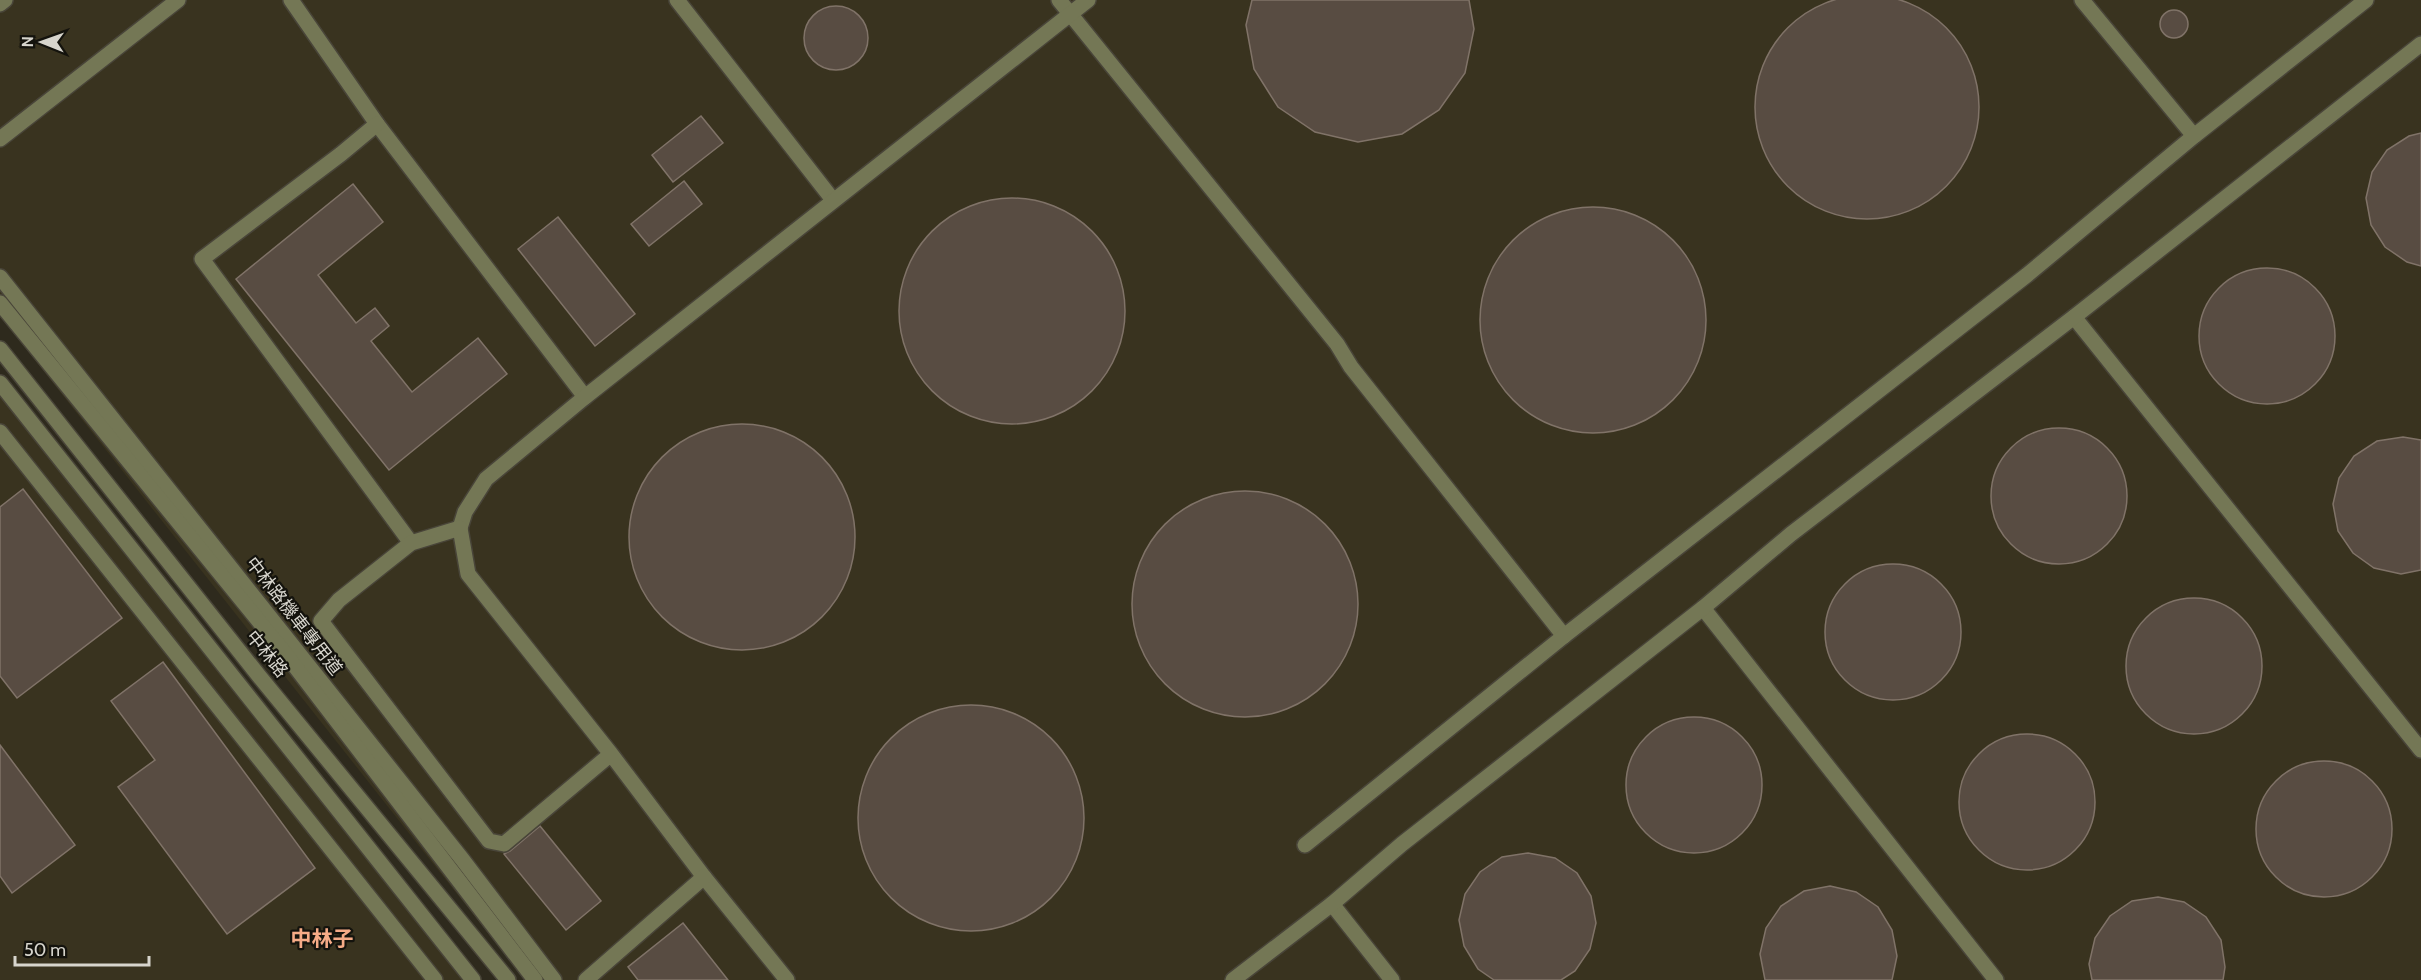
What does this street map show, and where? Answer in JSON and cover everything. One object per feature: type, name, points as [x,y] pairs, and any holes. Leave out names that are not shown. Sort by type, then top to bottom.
[{"type":"street","points":[[0,4],[5,0]]},
{"type":"street","points":[[0,139],[178,0]]},
{"type":"street","points":[[677,0],[833,200]]},
{"type":"street","points":[[1059,0],[1337,344],[1351,368],[1564,636]]},
{"type":"street","points":[[787,980],[704,877],[611,753],[468,574],[460,528],[465,512],[486,479],[585,397],[1088,0]]},
{"type":"street","points":[[2082,0],[2194,136]]},
{"type":"street","points":[[1305,845],[1564,636],[2027,275],[2194,136],[2366,0]]},
{"type":"street","points":[[298,2],[377,124],[585,397]]},
{"type":"street","points":[[1233,980],[1332,904],[1411,836],[1703,608],[1791,534],[2074,317],[2421,44]]},
{"type":"street","points":[[377,124],[202,259],[411,543]]},
{"type":"street","name":"中林路機車專用道","points":[[0,277],[462,859],[554,980]]},
{"type":"street","points":[[0,303],[284,652],[535,980]]},
{"type":"street","points":[[2074,317],[2421,750]]},
{"type":"street","name":"中林路","points":[[0,349],[259,676],[508,980]]},
{"type":"street","points":[[0,383],[473,980]]},
{"type":"street","points":[[0,432],[435,980]]},
{"type":"street","points":[[460,528],[411,543],[339,600],[321,621],[489,841],[504,844],[611,753]]},
{"type":"street","points":[[1703,608],[1996,980]]},
{"type":"street","points":[[586,980],[704,877]]},
{"type":"street","points":[[1332,904],[1392,980]]},
{"type":"shaded area","points":[[0,0],[2421,0],[2421,980],[525,980],[0,316]]},
{"type":"shaded area","points":[[0,384],[471,980],[0,980]]},
{"type":"building","points":[[1856,-5],[1878,-5],[1910,3],[1920,8],[1938,20],[1954,36],[1971,64],[1977,85],[1979,107],[1977,129],[1971,150],[1954,178],[1938,194],[1910,211],[1878,219],[1856,219],[1824,211],[1814,206],[1796,194],[1780,178],[1763,150],[1755,118],[1755,96],[1763,64],[1768,54],[1780,36],[1796,20],[1824,3]]},
{"type":"building","points":[[1252,0],[1469,0],[1474,29],[1465,73],[1439,110],[1402,134],[1358,142],[1315,132],[1278,107],[1254,69],[1246,25]]},
{"type":"building","points":[[836,6],[859,15],[868,38],[859,61],[836,70],[813,61],[804,38],[813,15]]},
{"type":"building","points":[[2174,10],[2184,14],[2188,24],[2184,34],[2174,38],[2164,34],[2160,24],[2164,14]]},
{"type":"building","points":[[701,116],[723,143],[673,182],[652,155]]},
{"type":"building","points":[[2421,133],[2421,266],[2407,262],[2385,247],[2371,225],[2366,198],[2372,172],[2387,150],[2409,136]]},
{"type":"building","points":[[684,181],[702,204],[649,246],[631,224]]},
{"type":"building","points":[[353,184],[383,222],[318,275],[356,323],[375,308],[389,326],[371,341],[412,392],[478,338],[507,374],[389,470],[236,279]]},
{"type":"building","points":[[1012,198],[1034,200],[1065,211],[1092,231],[1112,258],[1123,289],[1125,311],[1123,333],[1112,364],[1092,391],[1065,411],[1034,422],[1012,424],[990,422],[959,411],[932,391],[912,364],[901,333],[899,311],[901,289],[912,258],[932,231],[959,211],[990,200]]},
{"type":"building","points":[[1593,207],[1615,209],[1646,220],[1673,240],[1693,267],[1704,298],[1706,320],[1704,342],[1693,373],[1673,400],[1646,420],[1615,431],[1593,433],[1571,431],[1540,420],[1513,400],[1493,373],[1482,342],[1480,320],[1482,298],[1493,267],[1513,240],[1540,220],[1571,209]]},
{"type":"building","points":[[558,217],[635,314],[595,346],[518,249]]},
{"type":"building","points":[[2267,268],[2293,274],[2315,288],[2329,310],[2335,336],[2329,362],[2315,384],[2293,398],[2267,404],[2241,398],[2219,384],[2205,362],[2199,336],[2205,310],[2219,288],[2241,274]]},
{"type":"building","points":[[742,424],[764,426],[795,437],[822,457],[842,484],[853,515],[855,537],[853,559],[842,590],[822,617],[795,637],[764,648],[742,650],[720,648],[689,637],[662,617],[642,590],[631,559],[629,537],[631,515],[642,484],[662,457],[689,437],[720,426]]},
{"type":"building","points":[[2059,428],[2085,433],[2107,448],[2122,470],[2127,496],[2122,522],[2107,544],[2085,559],[2059,564],[2033,559],[2011,544],[1996,522],[1991,496],[1996,470],[2011,448],[2033,433]]},
{"type":"building","points":[[2403,437],[2421,440],[2421,570],[2401,574],[2374,568],[2353,553],[2338,531],[2333,504],[2339,478],[2354,456],[2377,441]]},
{"type":"building","points":[[23,489],[122,618],[17,698],[0,676],[0,507]]},
{"type":"building","points":[[1245,491],[1267,493],[1298,504],[1325,524],[1345,551],[1356,582],[1358,604],[1356,626],[1345,657],[1325,684],[1298,704],[1267,715],[1245,717],[1223,715],[1192,704],[1165,684],[1145,657],[1134,626],[1132,604],[1134,582],[1145,551],[1165,524],[1192,504],[1223,493]]},
{"type":"building","points":[[1893,564],[1919,570],[1941,584],[1955,606],[1961,632],[1955,658],[1941,680],[1919,694],[1893,700],[1867,694],[1845,680],[1831,658],[1825,632],[1831,606],[1845,584],[1867,570]]},
{"type":"building","points":[[2194,598],[2220,604],[2242,618],[2256,640],[2262,666],[2256,692],[2242,714],[2220,728],[2194,734],[2168,728],[2146,714],[2132,692],[2126,666],[2132,640],[2146,618],[2168,604]]},
{"type":"building","points":[[163,662],[315,868],[227,934],[118,787],[155,760],[111,701]]},
{"type":"building","points":[[971,705],[993,707],[1024,718],[1051,738],[1071,765],[1082,796],[1084,818],[1082,840],[1071,871],[1051,898],[1024,918],[993,929],[971,931],[949,929],[918,918],[891,898],[871,871],[860,840],[858,818],[860,796],[871,765],[891,738],[918,718],[949,707]]},
{"type":"building","points":[[1694,717],[1720,722],[1742,737],[1757,759],[1762,785],[1757,811],[1742,833],[1720,848],[1694,853],[1668,848],[1646,833],[1631,811],[1626,785],[1631,759],[1646,737],[1668,722]]},
{"type":"building","points":[[2027,734],[2053,740],[2075,754],[2089,776],[2095,802],[2089,828],[2075,850],[2053,864],[2027,870],[2001,864],[1979,850],[1965,828],[1959,802],[1965,776],[1979,754],[2001,740]]},
{"type":"building","points":[[0,745],[75,845],[12,893],[0,876]]},
{"type":"building","points":[[2324,761],[2350,767],[2372,781],[2386,803],[2392,829],[2386,855],[2372,877],[2350,891],[2324,897],[2298,891],[2276,877],[2262,855],[2256,829],[2262,803],[2276,781],[2298,767]]},
{"type":"building","points":[[540,826],[601,901],[566,930],[504,854]]},
{"type":"building","points":[[1528,853],[1555,858],[1577,873],[1591,896],[1596,923],[1590,949],[1575,971],[1561,980],[1494,980],[1478,969],[1464,946],[1459,920],[1465,894],[1480,872],[1502,857]]},
{"type":"building","points":[[1830,886],[1856,892],[1878,907],[1892,930],[1897,956],[1892,980],[1765,980],[1760,954],[1766,928],[1781,906],[1804,891]]},
{"type":"building","points":[[2158,897],[2184,902],[2206,917],[2221,940],[2225,967],[2223,980],[2092,980],[2089,964],[2095,938],[2110,916],[2132,901]]},
{"type":"building","points":[[683,923],[728,980],[638,980],[628,967]]},
{"type":"district","name":"中林子","points":[[322,939]]}]
